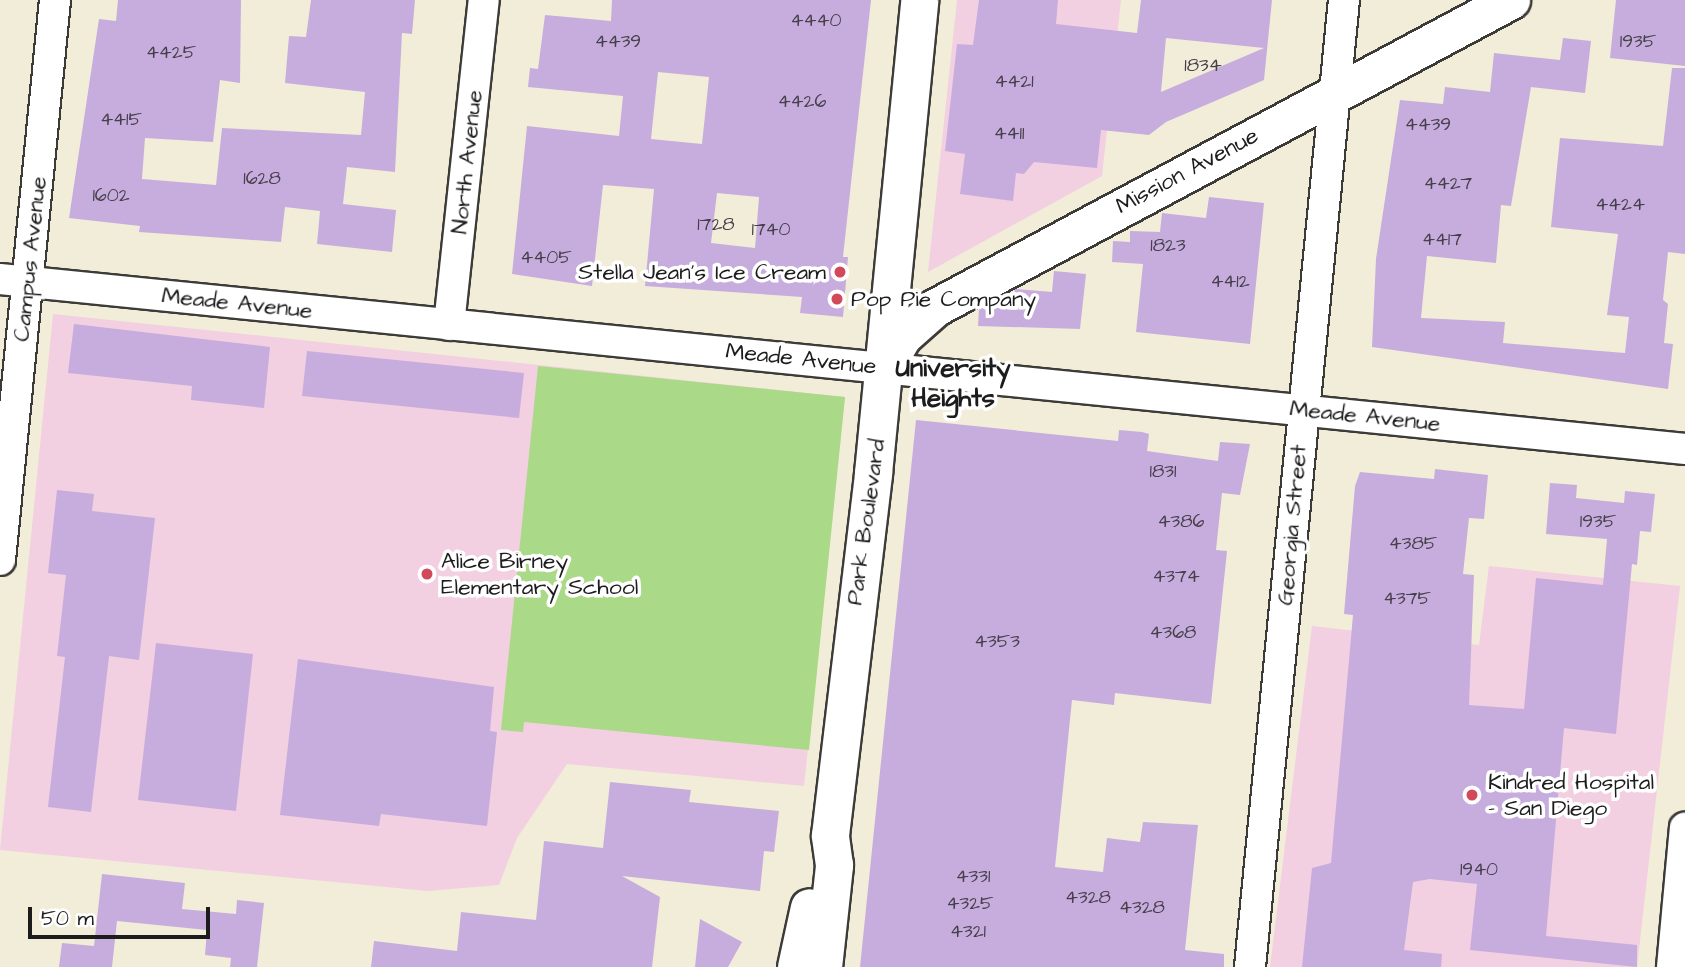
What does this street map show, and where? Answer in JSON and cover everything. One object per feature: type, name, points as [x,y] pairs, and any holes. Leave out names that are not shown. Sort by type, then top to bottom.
[{"type":"main road","name":"Park Boulevard","points":[[800,952],[830,835],[884,368],[919,0]]},
{"type":"main road","name":"Mission Avenue","points":[[884,368],[903,335],[936,307],[1511,0]]},
{"type":"main road","name":"Park Boulevard","points":[[823,967],[834,865],[830,835]]},
{"type":"main road","points":[[781,967],[800,952]]},
{"type":"street","name":"Campus Avenue","points":[[0,560],[14,281],[55,0]]},
{"type":"street","name":"North Avenue","points":[[450,325],[484,0]]},
{"type":"street","name":"Georgia Street","points":[[1250,967],[1344,0]]},
{"type":"street","name":"Meade Avenue","points":[[14,281],[1685,449]]},
{"type":"street","points":[[1672,967],[1685,828]]},
{"type":"shaded area","points":[[957,0],[1121,0],[1102,176],[928,272]]},
{"type":"shaded area","name":"Alice Birney Elementary School","points":[[53,314],[845,397],[804,786],[567,764],[517,838],[499,885],[428,891],[0,850]]},
{"type":"shaded area","name":"Kindred Hospital - San Diego","points":[[1489,566],[1680,586],[1637,967],[1270,967],[1312,626],[1479,645]]},
{"type":"green space","points":[[538,366],[845,397],[809,750],[524,722],[523,732],[501,730]]},
{"type":"building","points":[[118,0],[241,0],[240,83],[220,80],[213,142],[145,138],[142,179],[216,185],[222,128],[361,135],[365,92],[285,83],[289,36],[306,37],[311,0],[415,0],[412,34],[402,33],[395,172],[347,167],[343,204],[396,210],[392,252],[317,244],[320,211],[285,207],[281,242],[139,232],[140,226],[69,218],[99,19],[116,21]]},
{"type":"building","points":[[612,0],[871,0],[843,257],[848,257],[843,317],[800,313],[802,297],[645,286],[654,189],[603,185],[592,286],[512,274],[527,126],[619,136],[623,96],[528,87],[530,68],[538,69],[545,15],[611,21]],"holes":[[[658,72],[709,77],[702,144],[651,139]],[[717,193],[759,197],[755,248],[711,243]]]},
{"type":"building","points":[[979,0],[1058,0],[1056,24],[1137,33],[1141,0],[1272,0],[1264,80],[1166,122],[1149,135],[1101,130],[1097,168],[1034,162],[1024,174],[1016,173],[1013,201],[960,194],[965,154],[945,151],[957,44],[973,45]],"holes":[[[1166,38],[1264,48],[1161,92]]]},
{"type":"building","points":[[1616,0],[1685,0],[1685,66],[1610,58]]},
{"type":"building","points":[[1563,38],[1591,41],[1585,93],[1531,87],[1511,206],[1501,205],[1496,263],[1427,256],[1421,318],[1505,322],[1503,343],[1625,353],[1629,317],[1607,315],[1618,234],[1551,227],[1560,138],[1663,146],[1672,68],[1685,68],[1685,254],[1668,252],[1663,300],[1668,304],[1664,343],[1673,344],[1668,389],[1372,347],[1376,259],[1400,100],[1443,104],[1445,87],[1490,92],[1494,53],[1560,60]]},
{"type":"building","points":[[1209,197],[1264,203],[1250,344],[1136,332],[1143,264],[1112,262],[1113,241],[1130,242],[1130,231],[1160,232],[1162,213],[1206,218]]},
{"type":"building","points":[[1054,271],[1086,274],[1080,329],[978,326],[979,308],[1011,308],[1015,289],[1052,292]]},
{"type":"building","points":[[74,324],[270,347],[264,408],[191,400],[192,386],[68,373]]},
{"type":"building","points":[[307,351],[524,373],[519,418],[302,396]]},
{"type":"building","points":[[916,420],[1118,441],[1119,430],[1142,432],[1149,434],[1147,451],[1218,461],[1220,442],[1250,444],[1240,495],[1222,493],[1216,550],[1227,551],[1211,704],[1115,693],[1114,705],[1072,700],[1055,867],[1103,872],[1107,838],[1140,842],[1143,822],[1198,825],[1185,950],[1224,954],[1224,967],[860,967]]},
{"type":"building","points":[[1435,469],[1488,475],[1484,519],[1469,518],[1463,574],[1474,575],[1469,705],[1524,709],[1536,578],[1603,585],[1607,539],[1546,534],[1550,483],[1577,485],[1576,498],[1624,503],[1625,491],[1655,494],[1651,532],[1640,531],[1637,565],[1632,564],[1616,734],[1564,728],[1546,936],[1637,945],[1637,967],[1470,950],[1477,884],[1430,879],[1413,882],[1404,950],[1442,954],[1441,967],[1302,967],[1312,868],[1331,863],[1353,615],[1344,614],[1355,486],[1360,472],[1434,479]]},
{"type":"building","points":[[57,490],[94,494],[92,511],[155,518],[139,660],[109,656],[91,812],[48,807],[65,657],[57,656],[66,575],[48,573]]},
{"type":"building","points":[[156,643],[253,654],[236,811],[138,800]]},
{"type":"building","points":[[298,659],[494,687],[490,731],[497,732],[487,826],[381,814],[379,826],[280,815]]},
{"type":"building","points":[[610,782],[691,790],[689,802],[779,811],[774,852],[764,851],[760,891],[622,876],[660,897],[652,967],[371,967],[374,941],[457,951],[461,912],[536,920],[544,841],[603,848]]},
{"type":"building","points":[[102,874],[185,883],[182,909],[236,914],[237,900],[264,903],[257,967],[230,967],[231,958],[205,955],[207,930],[117,921],[112,967],[59,967],[62,943],[94,946]]},
{"type":"building","points":[[700,919],[742,942],[728,967],[695,967]]},
{"type":"place","name":"Stella Jean’s Ice Cream","points":[[840,272]]},
{"type":"place","name":"Pop Pie Company","points":[[837,299]]},
{"type":"place","name":"Alice Birney Elementary School","points":[[427,574]]},
{"type":"place","name":"Kindred Hospital - San Diego","points":[[1472,795]]},
{"type":"district","name":"University Heights","points":[[953,384]]}]
